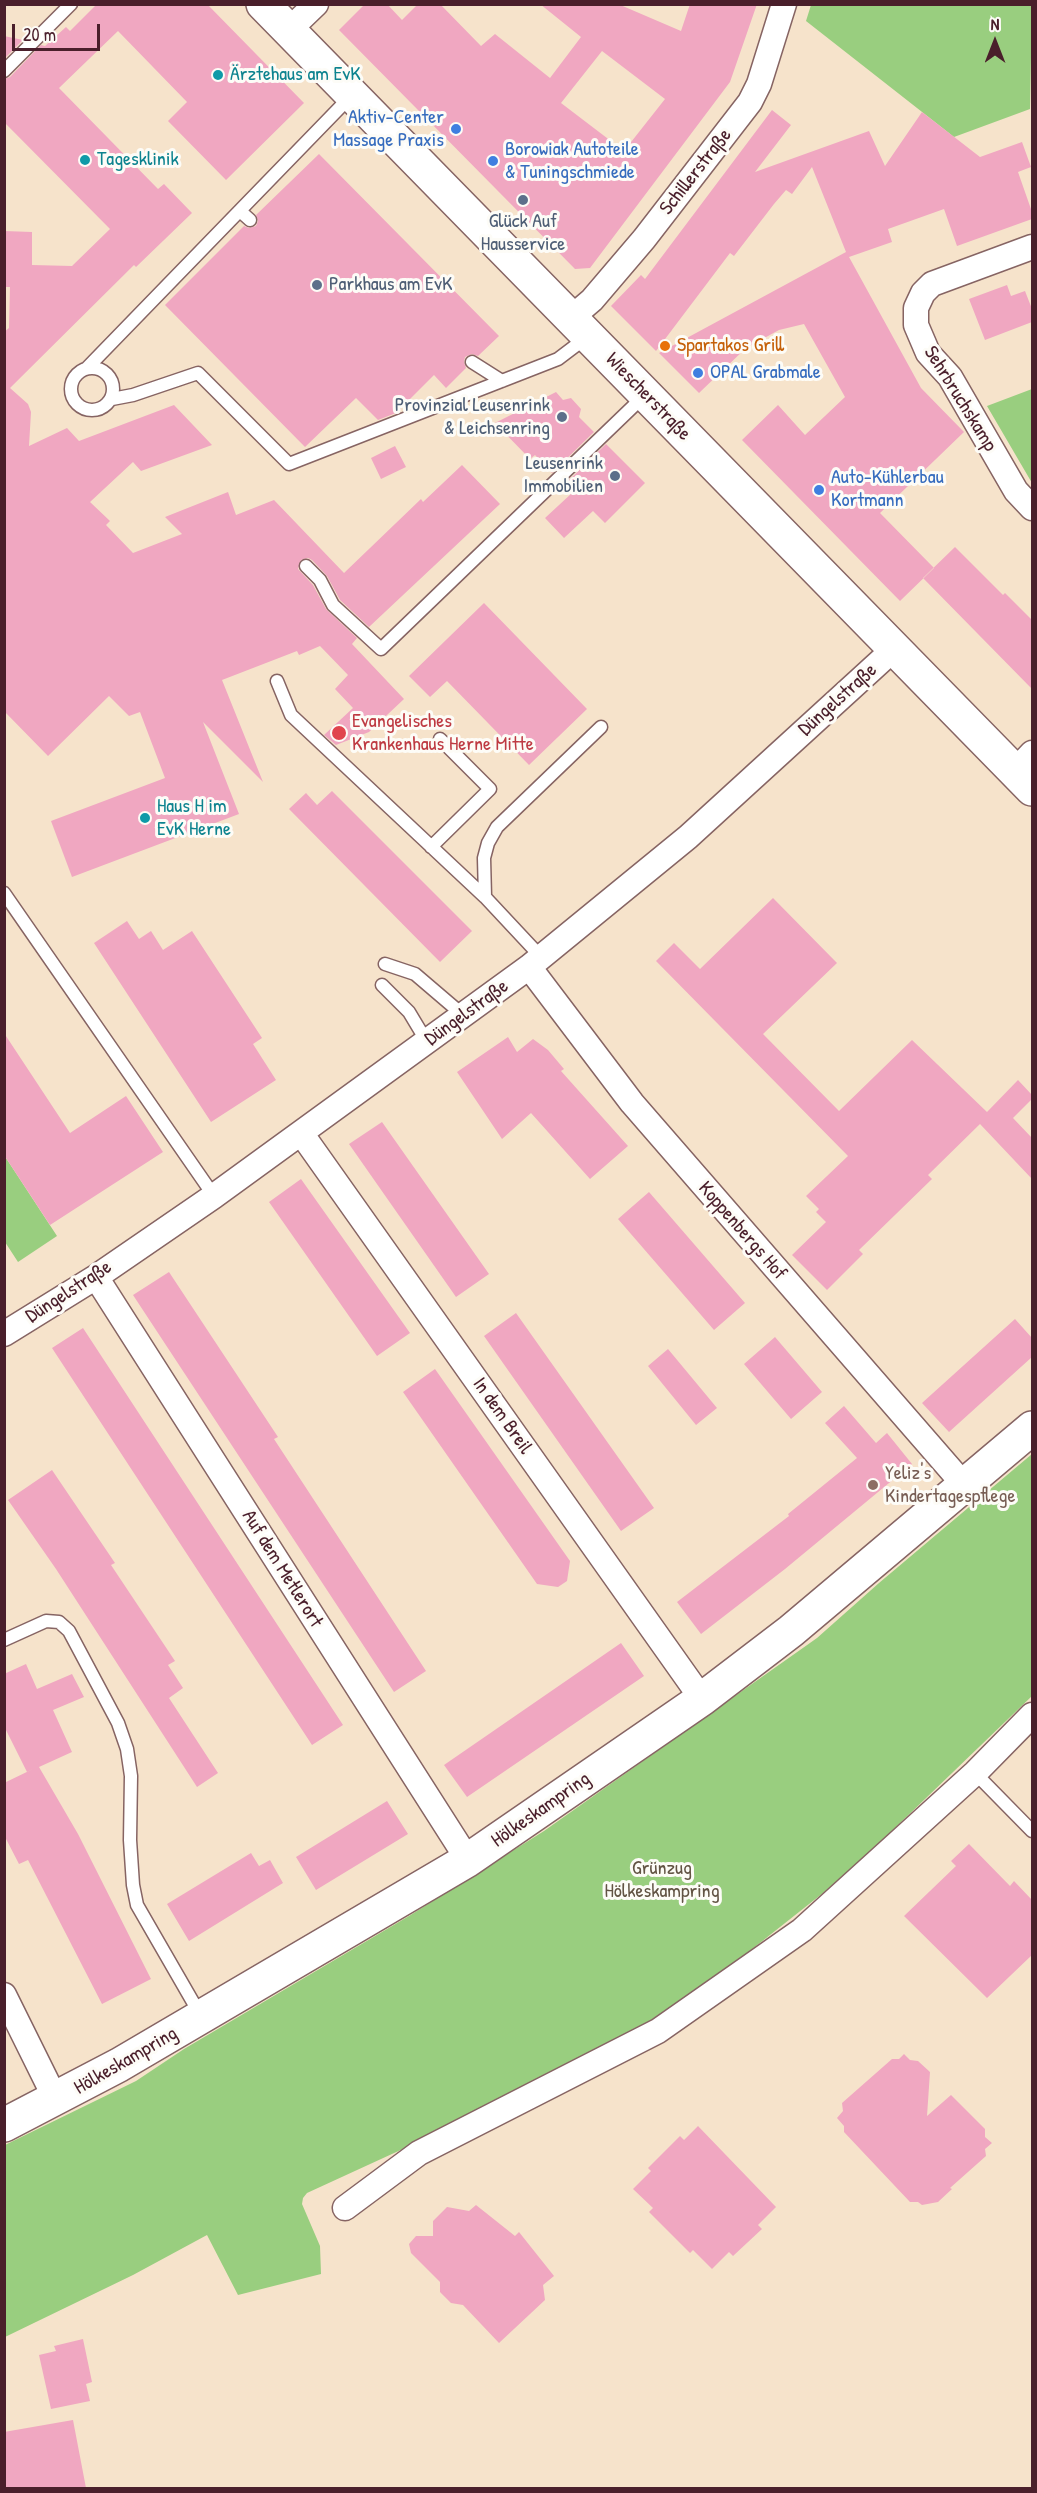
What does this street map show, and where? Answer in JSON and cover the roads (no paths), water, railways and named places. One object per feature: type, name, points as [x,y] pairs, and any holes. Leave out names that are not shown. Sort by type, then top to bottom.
[{"type":"street","name":"Wiescherstraße","points":[[263,4],[895,648],[1027,771]]},
{"type":"street","points":[[289,30],[316,4]]},
{"type":"street","name":"Schillerstraße","points":[[580,327],[592,300],[644,239],[750,102],[759,84],[784,4]]},
{"type":"street","name":"Sehrbruchskamp","points":[[1032,247],[932,284],[923,293],[916,308],[916,325],[928,353],[950,377],[1016,491],[1032,508]]},
{"type":"street","name":"Düngelstraße","points":[[4,1334],[96,1277],[214,1196],[536,963],[688,837],[895,648]]},
{"type":"street","name":"Koppenbergs Hof","points":[[536,963],[632,1103],[965,1486]]},
{"type":"street","name":"In dem Breil","points":[[301,1133],[702,1699]]},
{"type":"street","name":"Auf dem Metlerort","points":[[96,1277],[468,1860]]},
{"type":"street","name":"Hölkeskampring","points":[[4,2125],[56,2100],[202,2017],[468,1860],[702,1699],[791,1631],[1032,1428]]},
{"type":"street","points":[[345,2208],[419,2153],[658,2031],[802,1930],[975,1773],[1032,1715]]},
{"type":"street","points":[[4,1995],[56,2100]]},
{"type":"lane","points":[[4,71],[71,4]]},
{"type":"lane","points":[[87,368],[103,370],[113,383],[112,399],[106,406],[90,411],[75,403],[71,387],[73,379],[87,368],[352,95]]},
{"type":"lane","points":[[240,211],[250,220]]},
{"type":"lane","points":[[112,399],[133,395],[198,373],[289,464],[558,358],[580,327]]},
{"type":"lane","points":[[472,362],[502,381]]},
{"type":"lane","points":[[306,566],[320,580],[333,605],[381,650],[646,394]]},
{"type":"lane","points":[[277,681],[291,715],[485,897],[536,963]]},
{"type":"lane","points":[[485,897],[484,858],[488,843],[497,827],[601,727]]},
{"type":"lane","points":[[431,847],[490,789],[440,739]]},
{"type":"lane","points":[[4,893],[214,1196]]},
{"type":"lane","points":[[384,963],[415,974],[463,1015]]},
{"type":"lane","points":[[382,985],[409,1012],[427,1042]]},
{"type":"lane","points":[[4,1640],[46,1621],[59,1622],[69,1631],[118,1723],[127,1749],[131,1776],[130,1840],[133,1885],[137,1905],[202,2017]]},
{"type":"lane","points":[[975,1773],[1032,1830]]},
{"type":"place","name":"Ärztehaus am EvK","points":[[218,75]]},
{"type":"place","name":"Aktiv-Center Massage Praxis","points":[[456,129]]},
{"type":"place","name":"Tagesklinik","points":[[85,160]]},
{"type":"place","name":"Borowiak Autoteile & Tuningschmiede","points":[[493,161]]},
{"type":"place","name":"Glück Auf Hausservice","points":[[523,200]]},
{"type":"place","name":"Parkhaus am EvK","points":[[317,285]]},
{"type":"place","name":"Spartakos Grill","points":[[665,346]]},
{"type":"place","name":"OPAL Grabmale","points":[[698,373]]},
{"type":"place","name":"Provinzial Leusenrink & Leichsenring","points":[[562,417]]},
{"type":"place","name":"Leusenrink Immobilien","points":[[615,476]]},
{"type":"place","name":"Auto-Kühlerbau Kortmann","points":[[819,490]]},
{"type":"place","name":"Evangelisches Krankenhaus Herne Mitte","points":[[339,733]]},
{"type":"place","name":"Haus H im EvK Herne","points":[[145,818]]},
{"type":"place","name":"Yeliz's Kindertagespflege","points":[[873,1485]]},
{"type":"park label","name":"Grünzug Hölkeskampring","points":[[662,1880]]}]
